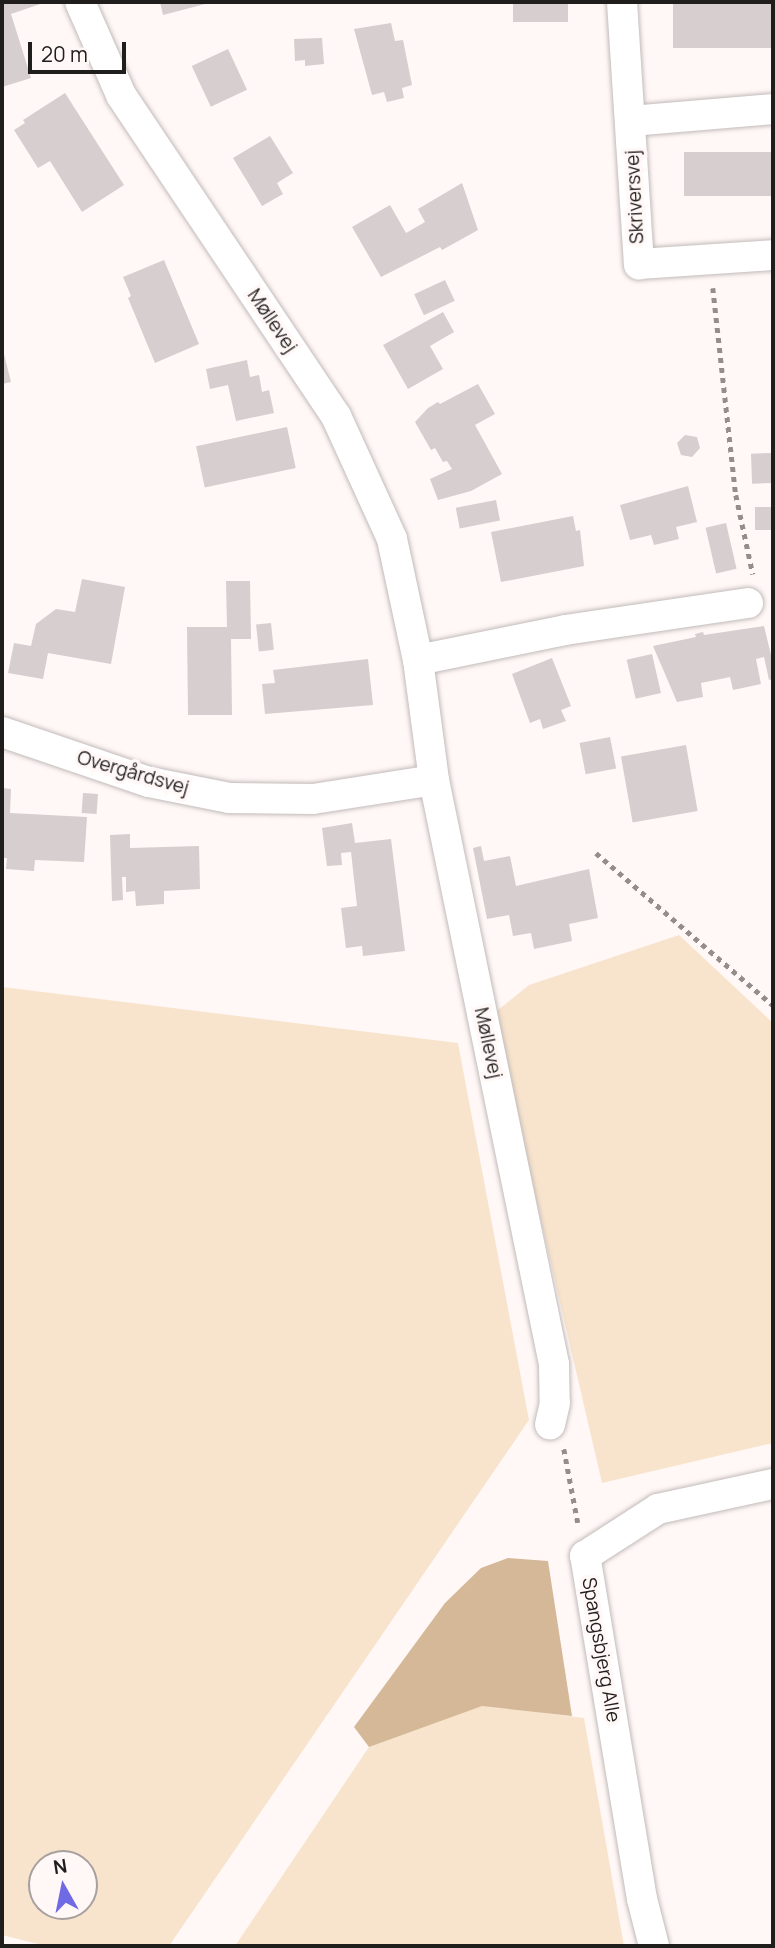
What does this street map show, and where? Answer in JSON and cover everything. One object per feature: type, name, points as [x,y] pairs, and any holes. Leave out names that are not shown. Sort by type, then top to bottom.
[{"type":"street","name":"Møllevej","points":[[80,2],[121,95],[336,416],[392,539],[418,660],[434,780],[554,1364],[555,1403],[550,1424]]},
{"type":"street","name":"Skriversvej","points":[[622,2],[639,264],[773,255]]},
{"type":"street","name":"Skriversvej","points":[[631,121],[773,109]]},
{"type":"street","points":[[418,660],[751,592]]},
{"type":"street","name":"Overgårdsvej","points":[[2,732],[149,782],[229,798],[313,799],[434,780]]},
{"type":"street","name":"Spangsbjerg Alle","points":[[654,1946],[642,1899],[585,1556],[658,1509],[773,1484]]},
{"type":"path","points":[[709,259],[736,495],[751,592]]},
{"type":"path","points":[[596,853],[773,1005]]},
{"type":"path","points":[[550,1424],[564,1448],[585,1556]]},
{"type":"shaded area","points":[[679,935],[773,1023],[773,1443],[602,1483],[493,1014],[529,985]]},
{"type":"shaded area","points":[[2,987],[458,1043],[529,1420],[169,1946],[46,1946],[2,1935]]},
{"type":"shaded area","points":[[508,1558],[548,1561],[572,1716],[482,1706],[369,1747],[354,1727],[445,1603],[481,1568]]},
{"type":"shaded area","points":[[476,1704],[584,1718],[624,1946],[235,1946],[369,1747]]},
{"type":"building","points":[[2,2],[46,2],[11,14],[31,78],[2,87]]},
{"type":"building","points":[[160,2],[209,2],[209,3],[163,15]]},
{"type":"building","points":[[513,2],[568,2],[568,22],[513,22]]},
{"type":"building","points":[[673,2],[773,2],[773,48],[673,48]]},
{"type":"building","points":[[391,23],[395,41],[403,40],[412,85],[402,88],[404,98],[387,102],[384,92],[372,95],[354,29]]},
{"type":"building","points":[[322,38],[324,64],[305,66],[305,60],[295,61],[294,39]]},
{"type":"building","points":[[228,49],[247,90],[211,107],[192,66]]},
{"type":"building","points":[[65,93],[124,185],[82,212],[50,161],[38,168],[14,130],[25,123],[23,120]]},
{"type":"building","points":[[270,136],[293,173],[277,183],[283,194],[262,206],[233,158]]},
{"type":"building","points":[[684,152],[773,152],[773,196],[684,196]]},
{"type":"building","points":[[462,183],[478,230],[442,250],[440,247],[381,277],[352,227],[390,205],[406,233],[425,222],[418,209]]},
{"type":"building","points":[[164,260],[199,344],[155,363],[128,298],[131,296],[123,277]]},
{"type":"building","points":[[445,280],[455,301],[424,315],[414,294]]},
{"type":"building","points":[[443,312],[454,332],[430,346],[443,369],[408,389],[383,345]]},
{"type":"building","points":[[2,351],[11,382],[2,384]]},
{"type":"building","points":[[247,360],[250,377],[259,375],[262,392],[269,390],[274,413],[236,421],[228,385],[210,389],[206,369]]},
{"type":"building","points":[[478,384],[495,414],[475,425],[502,474],[471,491],[438,500],[430,479],[452,469],[447,461],[443,462],[435,448],[431,450],[415,422],[428,408]]},
{"type":"building","points":[[287,427],[296,468],[205,487],[196,446]]},
{"type":"building","points":[[685,435],[697,437],[700,448],[692,457],[681,455],[677,443]]},
{"type":"building","points":[[772,453],[773,483],[752,484],[751,454]]},
{"type":"building","points":[[688,486],[697,522],[676,527],[679,539],[654,545],[651,535],[630,540],[620,505]]},
{"type":"building","points":[[496,500],[500,521],[460,528],[456,508]]},
{"type":"building","points":[[755,507],[773,507],[773,530],[755,530]]},
{"type":"building","points":[[573,516],[576,531],[580,530],[584,566],[501,582],[491,532]]},
{"type":"building","points":[[726,523],[737,569],[716,574],[706,528]]},
{"type":"building","points":[[82,579],[125,587],[111,664],[48,653],[43,679],[8,673],[14,643],[31,646],[36,624],[56,609],[75,612]]},
{"type":"building","points":[[226,581],[250,581],[251,639],[231,639],[232,715],[188,715],[187,627],[227,627]]},
{"type":"building","points":[[271,623],[274,650],[259,651],[256,625]]},
{"type":"building","points":[[764,626],[771,655],[773,654],[773,679],[769,680],[764,657],[756,659],[761,684],[733,690],[730,677],[701,683],[703,697],[677,702],[653,646],[696,637],[695,634],[703,632],[704,635]]},
{"type":"building","points":[[652,654],[661,693],[636,699],[627,660]]},
{"type":"building","points":[[552,658],[571,706],[561,710],[566,721],[543,729],[540,719],[530,723],[512,674]]},
{"type":"building","points":[[368,659],[373,705],[265,714],[262,684],[275,683],[273,670]]},
{"type":"building","points":[[610,737],[616,768],[586,774],[580,743]]},
{"type":"building","points":[[686,745],[698,811],[633,822],[621,756]]},
{"type":"building","points":[[2,788],[11,789],[10,813],[87,817],[84,862],[35,860],[34,871],[6,869],[7,858],[2,858]]},
{"type":"building","points":[[83,793],[98,794],[97,814],[82,813]]},
{"type":"building","points":[[352,823],[355,843],[391,839],[405,951],[363,956],[362,946],[346,948],[341,908],[357,906],[351,852],[341,853],[342,865],[327,866],[322,828]]},
{"type":"building","points":[[130,834],[130,848],[199,846],[200,889],[164,891],[164,904],[136,906],[135,891],[126,892],[126,877],[122,877],[123,900],[112,901],[110,835]]},
{"type":"building","points":[[481,846],[484,861],[510,856],[516,886],[589,869],[598,918],[569,924],[572,941],[534,949],[531,933],[513,936],[509,915],[487,919],[473,848]]}]
